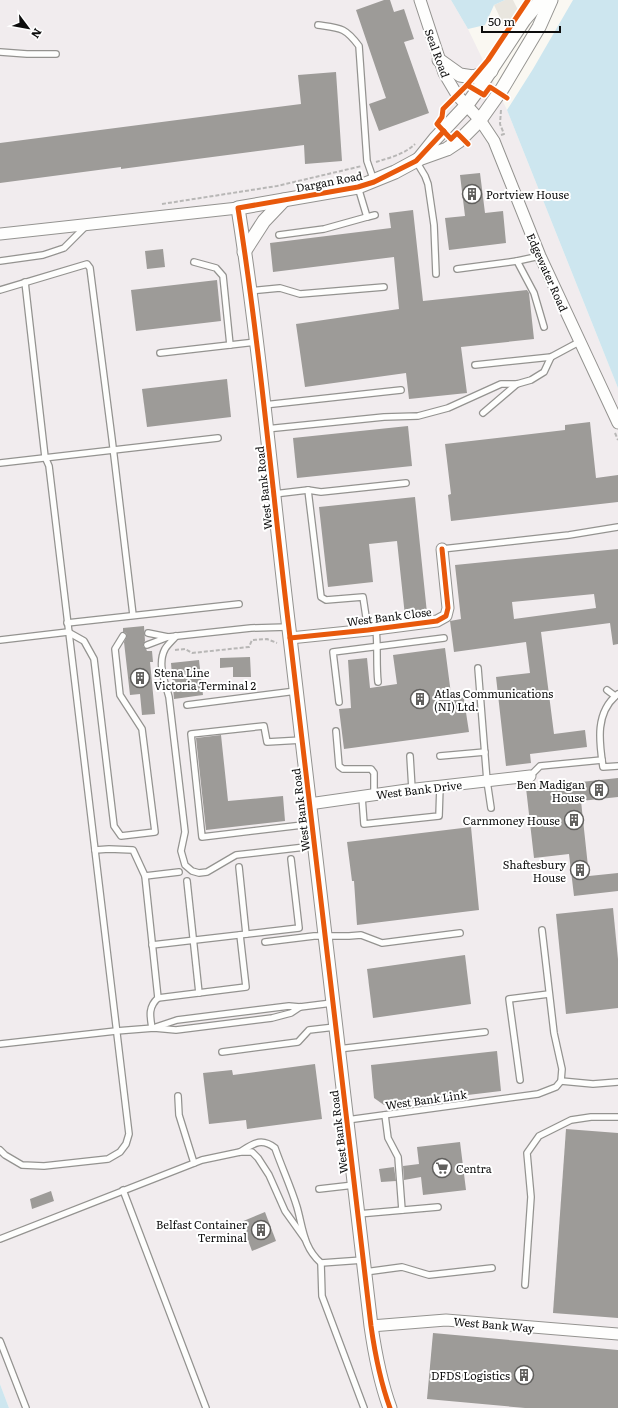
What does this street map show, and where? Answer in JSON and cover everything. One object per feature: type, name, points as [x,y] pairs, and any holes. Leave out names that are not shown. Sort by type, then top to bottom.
[{"type":"street","name":"Seal Road","points":[[420,0],[444,73],[452,88],[466,106],[480,120]]},
{"type":"street","name":"Dargan Road","points":[[418,160],[435,139],[466,106],[524,20],[541,0]]},
{"type":"street","name":"Dargan Road","points":[[238,208],[358,187],[374,182],[418,160],[447,149],[468,133],[480,120],[502,89],[539,27],[550,0]]},
{"type":"street","points":[[439,60],[460,75],[473,77],[491,71]]},
{"type":"street","name":"Edgewater Road","points":[[480,120],[494,141],[540,256],[618,423]]},
{"type":"street","points":[[244,252],[264,221],[284,200]]},
{"type":"street","points":[[0,234],[238,208]]},
{"type":"street","name":"West Bank Road","points":[[238,208],[250,291],[324,936],[371,1326],[377,1362],[385,1395],[390,1408]]},
{"type":"street","name":"West Bank Close","points":[[289,632],[372,629],[437,621],[446,616],[448,608],[442,549]]},
{"type":"street","name":"West Bank Drive","points":[[309,804],[412,789],[487,782],[530,776]]},
{"type":"street","name":"West Bank Way","points":[[371,1326],[446,1320],[618,1334]]},
{"type":"lane","points":[[318,25],[339,28],[351,34],[359,46],[368,165],[374,182]]},
{"type":"lane","points":[[0,52],[56,54]]},
{"type":"lane","points":[[418,160],[428,184],[434,225],[436,274]]},
{"type":"lane","points":[[358,187],[367,217]]},
{"type":"lane","points":[[279,235],[324,229],[375,215]]},
{"type":"lane","points":[[0,260],[43,254],[64,248],[88,224]]},
{"type":"lane","points":[[457,269],[517,261],[540,256]]},
{"type":"lane","points":[[517,261],[534,293],[544,327]]},
{"type":"lane","points":[[194,262],[216,268],[222,276],[230,345]]},
{"type":"lane","points":[[0,290],[87,264],[90,268],[114,450],[133,615]]},
{"type":"lane","points":[[0,1150],[5,1155],[22,1165],[44,1166],[108,1159],[120,1152],[126,1144],[129,1134],[48,466],[45,457],[25,282]]},
{"type":"lane","points":[[250,291],[280,288],[300,294],[384,287]]},
{"type":"lane","points":[[160,353],[256,342]]},
{"type":"lane","points":[[475,365],[551,357],[579,342]]},
{"type":"lane","points":[[266,429],[384,417],[418,416],[448,408],[501,384],[517,384],[531,380],[544,372],[551,357]]},
{"type":"lane","points":[[482,413],[517,384]]},
{"type":"lane","points":[[263,405],[401,390]]},
{"type":"lane","points":[[0,463],[218,438]]},
{"type":"lane","points":[[274,494],[308,490],[321,492],[406,483]]},
{"type":"lane","points":[[308,490],[321,598],[326,600],[363,597],[378,646],[376,661],[378,682]]},
{"type":"lane","points":[[442,549],[569,536],[618,526]]},
{"type":"lane","points":[[67,623],[239,604]]},
{"type":"lane","points":[[147,645],[168,637],[251,628],[289,632]]},
{"type":"lane","points":[[0,640],[68,632],[84,641],[94,659],[114,826],[121,836],[155,832],[142,729],[120,695],[115,650],[123,636]]},
{"type":"lane","points":[[148,633],[168,637]]},
{"type":"lane","points":[[176,636],[166,649],[163,655],[162,663],[163,678],[169,697],[185,832],[181,851],[185,865],[199,873],[208,872],[236,855],[314,846]]},
{"type":"lane","points":[[338,702],[333,652],[444,638]]},
{"type":"lane","points":[[115,650],[123,648]]},
{"type":"lane","points":[[478,668],[487,782],[491,808]]},
{"type":"lane","points":[[607,690],[616,695],[605,710],[600,721],[599,735],[603,767],[618,766]]},
{"type":"lane","points":[[187,705],[296,691]]},
{"type":"lane","points":[[302,740],[267,742],[264,726],[191,734],[202,837],[311,824]]},
{"type":"lane","points":[[336,731],[339,766],[343,769],[371,769],[374,773],[374,795]]},
{"type":"lane","points":[[440,756],[485,752]]},
{"type":"lane","points":[[410,756],[412,789]]},
{"type":"lane","points":[[530,776],[540,766],[602,760]]},
{"type":"lane","points":[[362,797],[364,824],[439,816],[440,786]]},
{"type":"lane","points":[[95,850],[133,850],[145,876],[158,998]]},
{"type":"lane","points":[[152,945],[299,928],[291,859]]},
{"type":"lane","points":[[239,867],[246,934]]},
{"type":"lane","points":[[145,876],[179,872]]},
{"type":"lane","points":[[187,881],[199,993]]},
{"type":"lane","points":[[542,930],[554,1033],[562,1069],[561,1081],[593,1084],[618,1082]]},
{"type":"lane","points":[[265,942],[314,936],[361,934],[382,943],[460,933]]},
{"type":"lane","points":[[153,1028],[150,1011],[152,1003],[158,998],[246,987],[240,935]]},
{"type":"lane","points":[[520,1080],[509,999],[549,994]]},
{"type":"lane","points":[[153,1028],[177,1020],[290,1006],[300,1007],[332,1003]]},
{"type":"lane","points":[[0,1044],[153,1028],[176,1030],[272,1018],[291,1013],[300,1007]]},
{"type":"lane","points":[[222,1052],[298,1042],[309,1030],[335,1027]]},
{"type":"lane","points":[[338,1049],[485,1032]]},
{"type":"lane","name":"West Bank Link","points":[[346,1120],[538,1094],[556,1087],[561,1081]]},
{"type":"lane","points":[[178,1096],[179,1115],[194,1163]]},
{"type":"lane","points":[[385,1115],[388,1138],[398,1157],[402,1210]]},
{"type":"lane","points":[[525,1285],[531,1197],[527,1153],[539,1136],[571,1120],[591,1117],[618,1117]]},
{"type":"lane","points":[[240,1152],[256,1142],[268,1143],[275,1148],[296,1206],[305,1239],[312,1255],[321,1263],[402,1267],[429,1275],[492,1268]]},
{"type":"lane","points":[[0,1238],[202,1160],[240,1152],[252,1152],[270,1175],[285,1211],[305,1239]]},
{"type":"lane","points":[[319,1189],[354,1185]]},
{"type":"lane","points":[[123,1190],[206,1408]]},
{"type":"lane","points":[[358,1214],[438,1207]]},
{"type":"lane","points":[[321,1263],[322,1296],[364,1408]]},
{"type":"lane","points":[[0,1341],[26,1408]]},
{"type":"path","points":[[156,205],[278,186],[368,165],[394,156],[411,148],[416,143]]},
{"type":"path","points":[[172,652],[174,650],[185,649],[192,653],[249,647],[252,640],[267,639],[277,643]]},
{"type":"shaded area","points":[[0,0],[451,0],[468,29],[507,110],[618,388],[618,1408],[9,1408],[0,1384]]},
{"type":"shaded area","points":[[505,0],[513,0],[518,10],[505,28],[494,5]]},
{"type":"water","points":[[451,0],[505,0],[494,5],[485,25],[468,29]]},
{"type":"water","points":[[573,0],[618,0],[618,388],[507,110],[533,69]]},
{"type":"water","points":[[0,1384],[9,1408],[0,1408]]},
{"type":"building","points":[[384,0],[390,0],[394,12],[404,9],[414,39],[404,42],[429,113],[379,131],[369,104],[386,98],[356,10]]},
{"type":"building","points":[[336,72],[342,161],[305,164],[304,145],[0,183],[0,143],[301,104],[298,75]]},
{"type":"building","points":[[480,173],[485,213],[503,211],[506,243],[449,250],[445,218],[465,216],[460,175]]},
{"type":"building","points":[[413,210],[423,301],[527,290],[529,293],[534,339],[461,347],[467,393],[409,399],[406,373],[305,387],[296,324],[399,309],[394,257],[273,272],[270,243],[391,228],[389,213]]},
{"type":"building","points":[[163,249],[165,267],[147,269],[145,251]]},
{"type":"building","points":[[217,280],[221,321],[136,331],[131,290]]},
{"type":"building","points":[[227,379],[231,417],[147,427],[142,389]]},
{"type":"building","points":[[590,422],[596,478],[618,475],[618,502],[451,521],[448,495],[451,494],[445,444],[565,430],[565,425]]},
{"type":"building","points":[[408,426],[412,466],[297,478],[293,438]]},
{"type":"building","points":[[415,497],[427,613],[405,616],[397,541],[369,544],[373,582],[328,587],[319,507]]},
{"type":"building","points":[[618,549],[618,644],[613,645],[610,623],[541,632],[554,734],[585,730],[587,747],[530,754],[531,763],[506,766],[496,677],[530,673],[526,642],[454,652],[450,621],[461,619],[455,565]],"holes":[[[594,594],[596,608],[514,619],[512,602]]]},
{"type":"building","name":"Stena Line Victoria Terminal 2","points":[[144,626],[145,641],[143,646],[147,651],[152,651],[153,662],[150,662],[155,714],[142,715],[140,694],[130,695],[124,642],[127,636],[126,633],[123,632],[123,628]]},
{"type":"building","name":"Atlas Communications (NI) Ltd.","points":[[445,648],[451,694],[463,693],[469,732],[344,749],[339,709],[351,708],[348,660],[367,658],[370,688],[397,684],[393,655]]},
{"type":"building","points":[[250,657],[251,677],[233,677],[233,667],[220,668],[220,658]]},
{"type":"building","points":[[199,660],[203,695],[174,699],[171,663]]},
{"type":"building","points":[[221,735],[228,801],[283,796],[285,821],[206,830],[196,738]]},
{"type":"building","points":[[618,778],[618,797],[581,801],[589,876],[618,873],[618,891],[574,896],[569,854],[534,858],[526,788]]},
{"type":"building","points":[[471,827],[479,910],[357,925],[354,881],[352,881],[347,842]]},
{"type":"building","points":[[613,908],[618,959],[618,1008],[566,1014],[556,914]]},
{"type":"building","points":[[465,955],[471,1004],[373,1018],[367,969]]},
{"type":"building","points":[[497,1051],[501,1091],[384,1105],[374,1098],[371,1065]]},
{"type":"building","points":[[315,1064],[322,1119],[247,1129],[246,1120],[209,1124],[203,1073],[232,1070],[233,1075]]},
{"type":"building","points":[[566,1129],[618,1133],[618,1318],[553,1313]]},
{"type":"building","name":"Centra","points":[[460,1142],[466,1190],[423,1195],[421,1177],[404,1180],[403,1166],[419,1164],[417,1147]]},
{"type":"building","points":[[394,1167],[396,1181],[381,1182],[379,1169]]},
{"type":"building","points":[[51,1191],[54,1201],[32,1209],[30,1199]]},
{"type":"building","name":"Belfast Container Terminal","points":[[265,1212],[276,1241],[252,1251],[241,1222]]},
{"type":"building","name":"DFDS Logistics","points":[[433,1333],[618,1350],[618,1408],[525,1408],[427,1399]]},
{"type":"cycle path","points":[[467,85],[488,60],[528,0]]},
{"type":"cycle path","points":[[468,144],[457,133],[451,139],[437,124],[442,117],[443,109],[467,85],[484,95],[490,87],[507,98]]},
{"type":"cycle path","points":[[390,1408],[378,1367],[371,1326],[259,365],[238,208],[358,187],[374,182],[416,161],[444,131]]},
{"type":"cycle path","points":[[290,638],[437,621],[446,616],[448,608],[442,549]]},
{"type":"place","name":"Portview House","points":[[472,194]]},
{"type":"place","name":"Stena Line Victoria Terminal 2","points":[[140,678]]},
{"type":"place","name":"Atlas Communications (NI) Ltd.","points":[[420,699]]},
{"type":"place","name":"Ben Madigan House","points":[[599,790]]},
{"type":"place","name":"Carnmoney House","points":[[574,820]]},
{"type":"place","name":"Shaftesbury House","points":[[580,870]]},
{"type":"place","name":"Centra","points":[[442,1168]]},
{"type":"place","name":"Belfast Container Terminal","points":[[261,1230]]},
{"type":"place","name":"DFDS Logistics","points":[[524,1375]]}]
